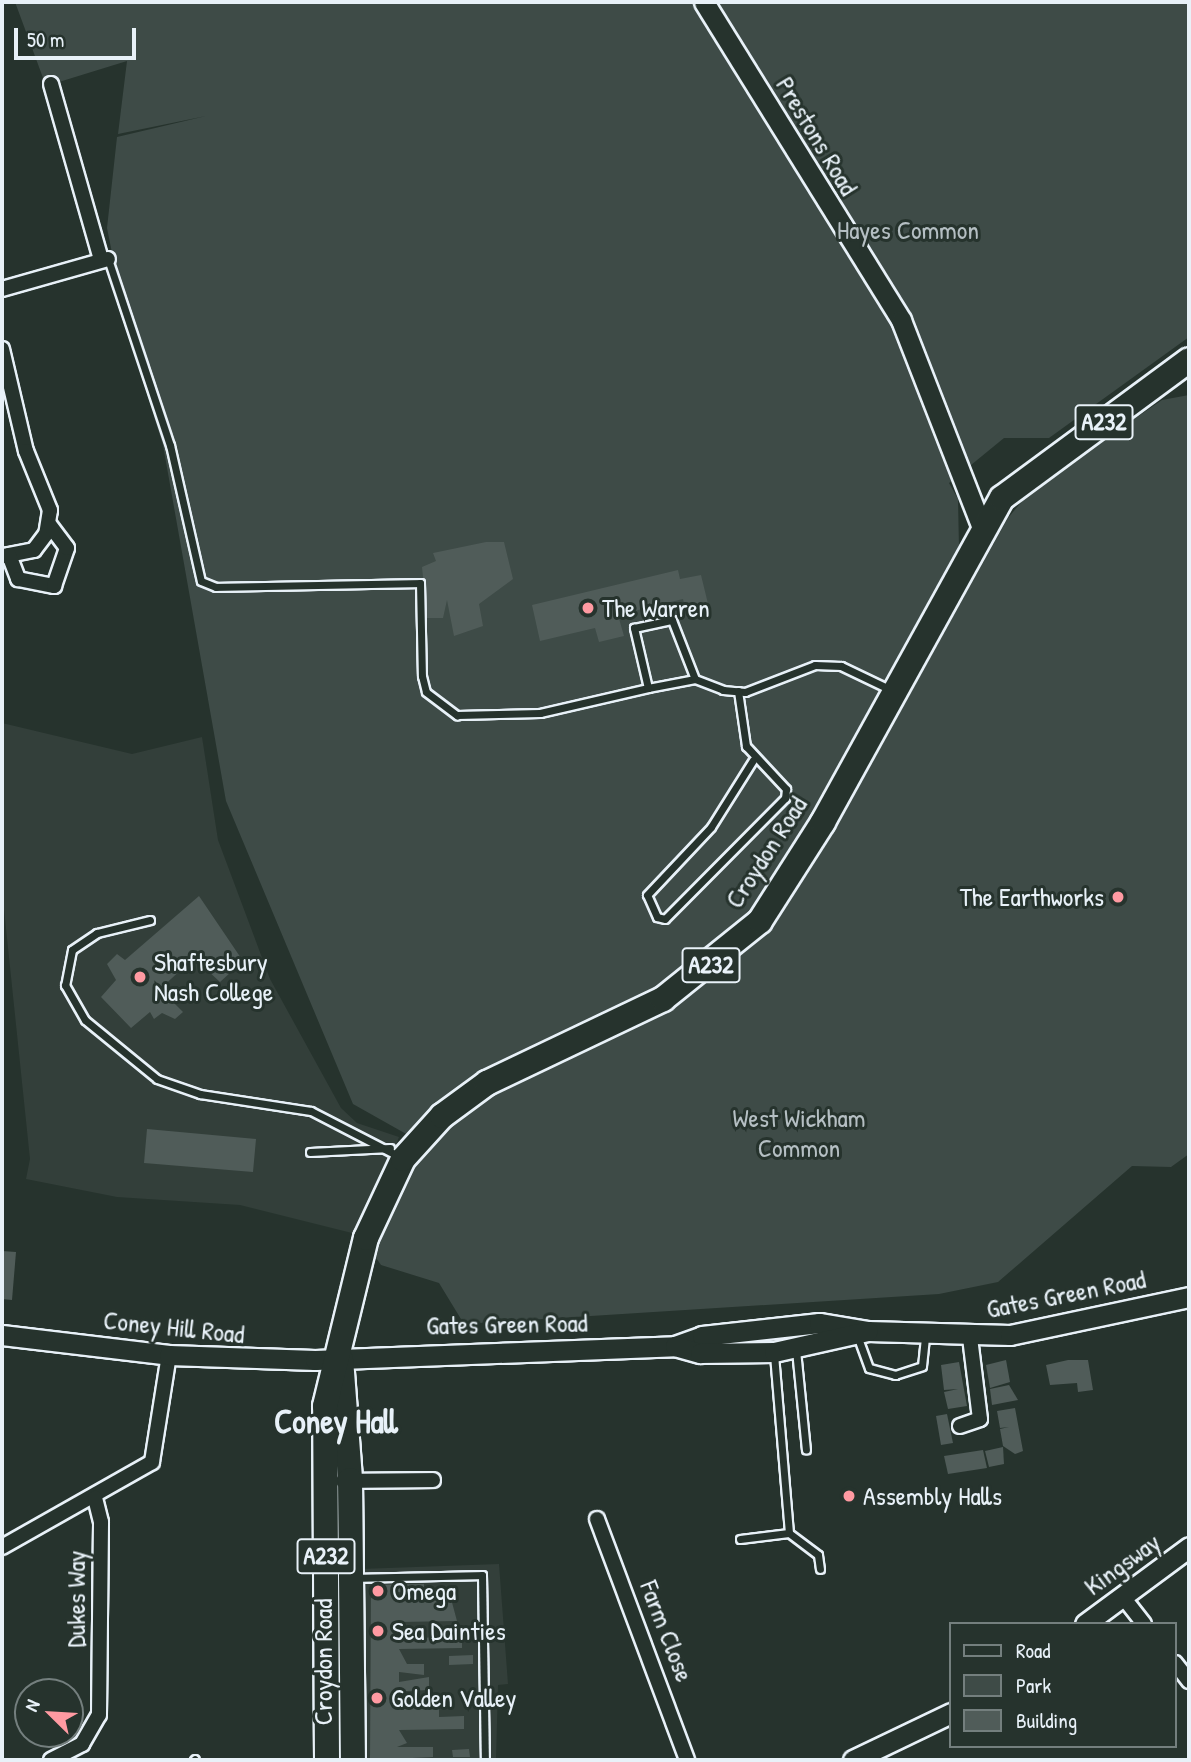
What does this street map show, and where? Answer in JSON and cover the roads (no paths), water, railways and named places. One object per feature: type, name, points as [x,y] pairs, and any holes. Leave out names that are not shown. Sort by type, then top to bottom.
[{"type":"highway","name":"Croydon Road","points":[[327,1760],[324,1481],[326,1399],[340,1355],[366,1238],[397,1154],[487,1083],[663,999],[741,940],[778,895],[895,691],[982,528],[1017,483],[1189,360]]},
{"type":"highway","name":"Croydon Road","points":[[340,1355],[350,1480],[353,1760]]},
{"type":"street","name":"Prestons Road","points":[[704,2],[901,320],[982,528]]},
{"type":"street","points":[[2,289],[104,259],[51,84]]},
{"type":"street","points":[[2,349],[26,451],[50,510],[49,524],[34,550],[6,555],[18,579],[54,586],[67,548],[49,524]]},
{"type":"street","name":"Gates Green Road","points":[[340,1355],[675,1346],[700,1353],[774,1352],[796,1350],[863,1335],[970,1338],[1189,1297]]},
{"type":"street","name":"Gates Green Road","points":[[675,1346],[702,1336],[819,1323],[863,1335]]},
{"type":"street","name":"Coney Hill Road","points":[[2,1335],[169,1355],[254,1361],[340,1355]]},
{"type":"street","points":[[960,1426],[980,1419],[970,1338]]},
{"type":"street","points":[[2,1547],[95,1498],[152,1462],[169,1355]]},
{"type":"street","points":[[324,1481],[433,1480]]},
{"type":"street","name":"Dukes Way","points":[[51,1760],[82,1744],[99,1715],[101,1522],[95,1498]]},
{"type":"street","name":"Farm Close","points":[[597,1519],[687,1760]]},
{"type":"street","name":"Kingsway","points":[[1088,1622],[1189,1547]]},
{"type":"street","points":[[1123,1597],[1142,1622]]},
{"type":"street","points":[[1177,1666],[1189,1681]]},
{"type":"street","points":[[853,1760],[950,1713]]},
{"type":"lane","points":[[104,259],[170,445],[201,581],[216,587],[420,583],[422,676],[426,692],[457,715],[540,713],[695,679],[738,691],[815,665],[841,666],[895,691]]},
{"type":"lane","points":[[648,688],[635,628],[672,620],[695,679]]},
{"type":"lane","points":[[738,691],[753,760],[786,789],[785,798],[665,919],[645,900],[711,827],[753,760]]},
{"type":"lane","points":[[150,920],[89,937],[72,950],[65,985],[85,1020],[157,1079],[200,1094],[311,1111],[397,1154]]},
{"type":"lane","points":[[310,1152],[397,1154]]},
{"type":"lane","points":[[863,1335],[869,1368],[895,1375],[922,1366],[925,1335]]},
{"type":"lane","points":[[796,1350],[806,1450]]},
{"type":"lane","points":[[774,1352],[789,1533]]},
{"type":"lane","points":[[740,1539],[789,1533],[818,1555],[820,1569]]},
{"type":"lane","points":[[352,1578],[482,1575],[485,1760]]},
{"type":"place","name":"The Warren","points":[[588,608]]},
{"type":"place","name":"The Earthworks","points":[[1118,897]]},
{"type":"place","name":"Shaftesbury Nash College","points":[[140,977]]},
{"type":"place","name":"Assembly Halls","points":[[849,1496]]},
{"type":"place","name":"Omega","points":[[378,1591]]},
{"type":"place","name":"Sea Dainties","points":[[378,1631]]},
{"type":"place","name":"Golden Valley","points":[[377,1698]]},
{"type":"district","name":"Coney Hall","points":[[336,1422]]},
{"type":"park label","name":"Hayes Common","points":[[908,230]]},
{"type":"park label","name":"West Wickham Common","points":[[799,1133]]}]
